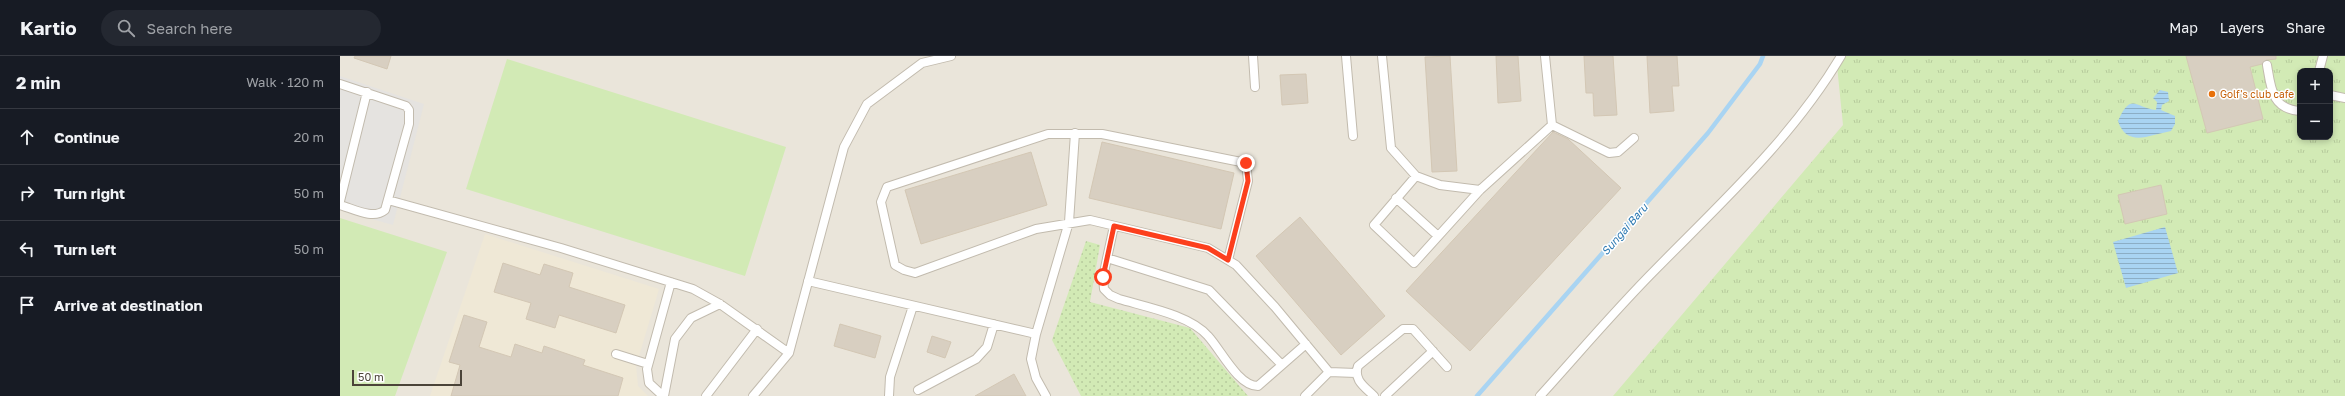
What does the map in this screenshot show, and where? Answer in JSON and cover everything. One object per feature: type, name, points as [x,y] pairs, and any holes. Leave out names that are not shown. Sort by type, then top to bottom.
[{"type":"lane","points":[[753,396],[789,353],[844,147],[867,104],[922,63],[951,56]]},
{"type":"lane","points":[[1252,56],[1255,87]]},
{"type":"lane","points":[[1346,56],[1353,136]]},
{"type":"lane","points":[[1382,56],[1391,148],[1416,176],[1440,185],[1480,190]]},
{"type":"lane","points":[[1545,56],[1552,125]]},
{"type":"lane","points":[[1540,396],[1626,299],[1762,161],[1828,79],[1841,56]]},
{"type":"lane","points":[[2320,68],[2323,56]]},
{"type":"lane","points":[[2267,65],[2270,83],[2279,104],[2285,108],[2297,110]]},
{"type":"lane","points":[[340,84],[406,106],[409,110],[409,124],[385,210],[379,215],[340,205]]},
{"type":"lane","points":[[340,201],[367,92]]},
{"type":"lane","points":[[2333,95],[2345,98]]},
{"type":"lane","points":[[1416,176],[1374,225],[1414,263],[1480,190],[1552,125]]},
{"type":"lane","points":[[1552,125],[1609,153],[1618,152],[1634,138]]},
{"type":"lane","points":[[1046,396],[1036,378],[1031,359],[1036,334],[1069,222],[1075,133]]},
{"type":"lane","points":[[1228,260],[1248,181],[1246,163],[1102,134],[1048,134],[887,187],[882,202],[895,265],[904,270],[915,273],[1036,229],[1069,222],[1090,220],[1208,248],[1236,265],[1329,372]]},
{"type":"lane","points":[[1396,198],[1438,236]]},
{"type":"lane","points":[[388,200],[693,289],[720,304],[789,353]]},
{"type":"lane","points":[[1114,226],[1103,277],[1104,289],[1110,295],[1185,320],[1197,326],[1208,335],[1242,380],[1252,386],[1258,386],[1306,344]]},
{"type":"lane","points":[[1107,258],[1209,290],[1282,365]]},
{"type":"lane","points":[[808,281],[1036,334]]},
{"type":"lane","points":[[663,396],[649,383],[648,364],[671,282]]},
{"type":"lane","points":[[663,396],[675,339],[691,318],[720,304]]},
{"type":"lane","points":[[889,396],[890,377],[913,306]]},
{"type":"lane","points":[[918,390],[976,359],[987,347],[994,324]]},
{"type":"lane","points":[[706,396],[757,329]]},
{"type":"lane","points":[[1374,396],[1358,380],[1356,372],[1361,362],[1403,329],[1413,329],[1447,367]]},
{"type":"lane","points":[[1385,396],[1433,351]]},
{"type":"lane","points":[[616,354],[648,364]]},
{"type":"lane","points":[[1305,396],[1329,372],[1356,372]]},
{"type":"shaded area","points":[[340,56],[2345,56],[2345,396],[340,396]]},
{"type":"shaded area","points":[[340,76],[424,104],[393,225],[340,210]]},
{"type":"shaded area","points":[[485,234],[659,289],[636,366],[638,386],[648,396],[430,396]]},
{"type":"green space","points":[[1836,56],[2345,56],[2345,396],[1613,396],[1843,125]]},
{"type":"green space","points":[[507,59],[786,147],[745,276],[466,189]]},
{"type":"green space","points":[[340,218],[447,252],[395,396],[340,396]]},
{"type":"green space","points":[[1086,241],[1100,245],[1090,302],[1190,328],[1248,396],[1081,396],[1052,340]]},
{"type":"water","points":[[2160,90],[2168,92],[2169,101],[2162,105],[2161,110],[2175,116],[2175,124],[2171,131],[2140,138],[2127,135],[2118,121],[2127,106],[2134,104],[2156,110],[2157,102],[2153,98]]},
{"type":"water","points":[[2165,227],[2178,273],[2126,288],[2113,242]]},
{"type":"building","points":[[355,56],[391,56],[387,69],[354,58]]},
{"type":"building","points":[[1450,56],[1457,171],[1432,172],[1425,57]]},
{"type":"building","points":[[1496,56],[1518,56],[1521,101],[1498,103]]},
{"type":"building","points":[[1584,56],[1613,56],[1617,115],[1594,116],[1593,93],[1586,93]]},
{"type":"building","points":[[1647,56],[1677,56],[1679,86],[1672,86],[1674,111],[1650,113]]},
{"type":"building","points":[[2186,56],[2276,56],[2276,59],[2266,60],[2262,64],[2250,67],[2263,119],[2207,133]]},
{"type":"building","points":[[1306,74],[1308,103],[1282,105],[1280,75]]},
{"type":"building","points":[[1553,132],[1568,139],[1621,188],[1470,351],[1406,291]]},
{"type":"building","points":[[1102,142],[1234,173],[1221,229],[1089,198]]},
{"type":"building","points":[[1031,152],[1047,205],[921,244],[905,190]]},
{"type":"building","points":[[2161,185],[2167,214],[2125,224],[2118,195]]},
{"type":"building","points":[[1300,217],[1385,316],[1341,355],[1256,256]]},
{"type":"building","points":[[503,263],[540,275],[544,264],[573,273],[569,287],[625,305],[616,333],[559,315],[555,328],[526,319],[531,303],[494,292]]},
{"type":"building","points":[[464,315],[487,322],[479,347],[511,357],[515,344],[542,353],[544,346],[585,360],[583,365],[623,378],[618,396],[451,396],[460,365],[449,362]]},
{"type":"building","points":[[840,324],[881,336],[875,358],[834,346]]},
{"type":"building","points":[[932,336],[951,342],[945,358],[927,352]]},
{"type":"building","points":[[1014,374],[1026,396],[975,396]]},
{"type":"waterway","name":"Sungai Baru","points":[[1477,396],[1708,133],[1760,64],[1763,56]]},
{"type":"place","name":"Golf's club cafe","points":[[2212,94]]},
{"type":"route","points":[[1103,277],[1114,226],[1208,248],[1228,260],[1248,181],[1246,163]]}]
